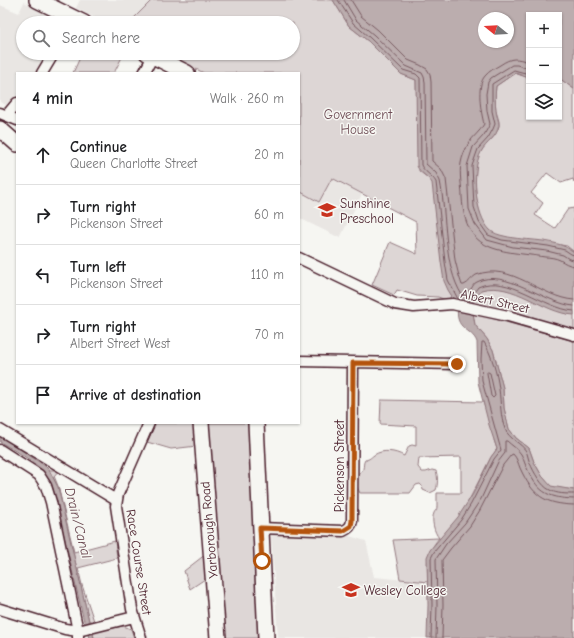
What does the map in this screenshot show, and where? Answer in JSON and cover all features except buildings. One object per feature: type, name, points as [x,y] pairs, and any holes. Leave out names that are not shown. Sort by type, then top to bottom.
[{"type":"main road","points":[[37,0],[67,16]]},
{"type":"main road","points":[[160,60],[185,72]]},
{"type":"main road","points":[[0,129],[16,143]]},
{"type":"main road","name":"Yarborough Road","points":[[201,424],[218,638]]},
{"type":"main road","points":[[256,424],[266,638]]},
{"type":"street","points":[[43,72],[50,60]]},
{"type":"street","points":[[144,72],[148,60]]},
{"type":"street","points":[[16,104],[4,114],[16,120]]},
{"type":"street","name":"Albert Street","points":[[300,258],[395,304],[414,307],[454,304],[508,316],[574,335]]},
{"type":"street","points":[[300,361],[457,364]]},
{"type":"street","name":"Pickenson Street","points":[[260,528],[343,531],[351,526],[353,363]]},
{"type":"street","name":"Race Course Street","points":[[141,638],[134,617],[116,500],[149,424]]},
{"type":"street","points":[[0,430],[116,500]]},
{"type":"street","points":[[0,450],[39,475],[46,486],[84,631]]},
{"type":"street","points":[[0,609],[65,629],[84,631],[134,617]]},
{"type":"shaded area","points":[[80,0],[152,0],[136,16],[91,16],[76,8]]},
{"type":"shaded area","points":[[24,2],[52,16],[16,16],[16,60],[44,60],[36,72],[16,72],[16,95],[6,105],[0,102],[0,5],[19,13]]},
{"type":"shaded area","name":"Sunshine Preschool","points":[[332,178],[362,194],[340,238],[300,218],[300,192],[319,202]]},
{"type":"shaded area","name":"Wesley College","points":[[271,533],[346,535],[366,541],[374,577],[428,582],[427,638],[278,638]]},
{"type":"green space","name":"Government House","points":[[152,0],[333,0],[349,26],[368,41],[401,74],[416,80],[419,171],[428,178],[432,167],[452,293],[450,298],[446,300],[438,297],[417,296],[397,290],[394,295],[372,285],[390,242],[417,254],[416,222],[332,178],[319,202],[300,192],[300,72],[202,72],[178,60],[300,60],[300,16],[136,16]]},
{"type":"green space","points":[[79,60],[120,60],[114,72],[73,72]]},
{"type":"green space","points":[[515,73],[526,77],[526,120],[562,120],[562,80],[574,89],[574,182],[573,179],[561,183],[547,173],[531,193],[543,203],[535,215],[555,228],[568,209],[574,208],[574,252],[567,246],[536,241],[528,252],[471,223],[481,216],[477,201],[475,183],[478,157],[483,148],[494,137],[499,126],[495,105],[496,86]]},
{"type":"green space","points":[[483,280],[574,312],[574,329],[474,305],[470,289]]},
{"type":"green space","points":[[473,313],[574,341],[574,490],[551,487],[542,476],[534,462],[529,448],[516,438],[509,429],[504,408],[503,388],[493,350],[487,339],[475,325]]},
{"type":"green space","points":[[381,400],[483,402],[485,408],[495,417],[499,427],[499,432],[494,440],[497,449],[491,457],[468,502],[475,511],[476,523],[472,526],[468,526],[473,532],[473,541],[465,549],[455,550],[439,538],[433,522],[433,516],[437,507],[437,493],[461,493],[461,457],[419,458],[418,467],[422,472],[432,470],[436,471],[437,488],[430,493],[423,490],[420,484],[416,485],[410,493],[360,493],[356,478],[363,469],[365,460],[385,451],[404,456],[409,446],[416,446],[416,426],[380,424]]},
{"type":"green space","points":[[156,424],[196,424],[197,446],[171,449],[147,442]]},
{"type":"green space","points":[[207,424],[248,424],[258,638],[223,638]]},
{"type":"green space","points":[[49,470],[59,470],[54,476],[58,486],[74,552],[115,541],[117,558],[78,568],[94,621],[89,621],[58,487]]},
{"type":"green space","points":[[439,538],[431,549],[428,558],[428,582],[400,579],[393,540]]},
{"type":"green space","points":[[206,554],[208,577],[190,589],[184,571]]},
{"type":"green space","points":[[123,626],[131,629],[134,638],[94,638],[93,632]]},
{"type":"water","points":[[333,0],[574,0],[574,89],[562,80],[562,12],[526,12],[526,77],[515,73],[496,86],[495,104],[499,125],[494,137],[481,152],[478,160],[475,181],[481,214],[491,231],[513,238],[558,244],[574,252],[574,315],[551,309],[516,293],[493,288],[481,290],[478,295],[474,297],[473,313],[475,325],[487,339],[493,350],[503,388],[504,408],[509,429],[516,438],[529,448],[534,462],[542,476],[551,486],[574,490],[574,638],[427,638],[427,557],[430,550],[458,517],[473,494],[491,457],[497,449],[478,382],[477,342],[458,320],[458,306],[444,281],[432,183],[417,166],[416,80],[401,74],[368,41],[349,26]]},
{"type":"water","points":[[0,436],[44,465],[49,470],[58,487],[94,638],[89,638],[84,621],[53,489],[44,473],[38,467],[0,442]]},
{"type":"place","name":"Sunshine Preschool","points":[[327,210]]},
{"type":"place","name":"Wesley College","points":[[351,590]]},
{"type":"route","points":[[262,561],[260,528],[343,531],[351,526],[353,363],[457,364]]},
{"type":"water label","name":"Drain/Canal","points":[[78,523]]}]
